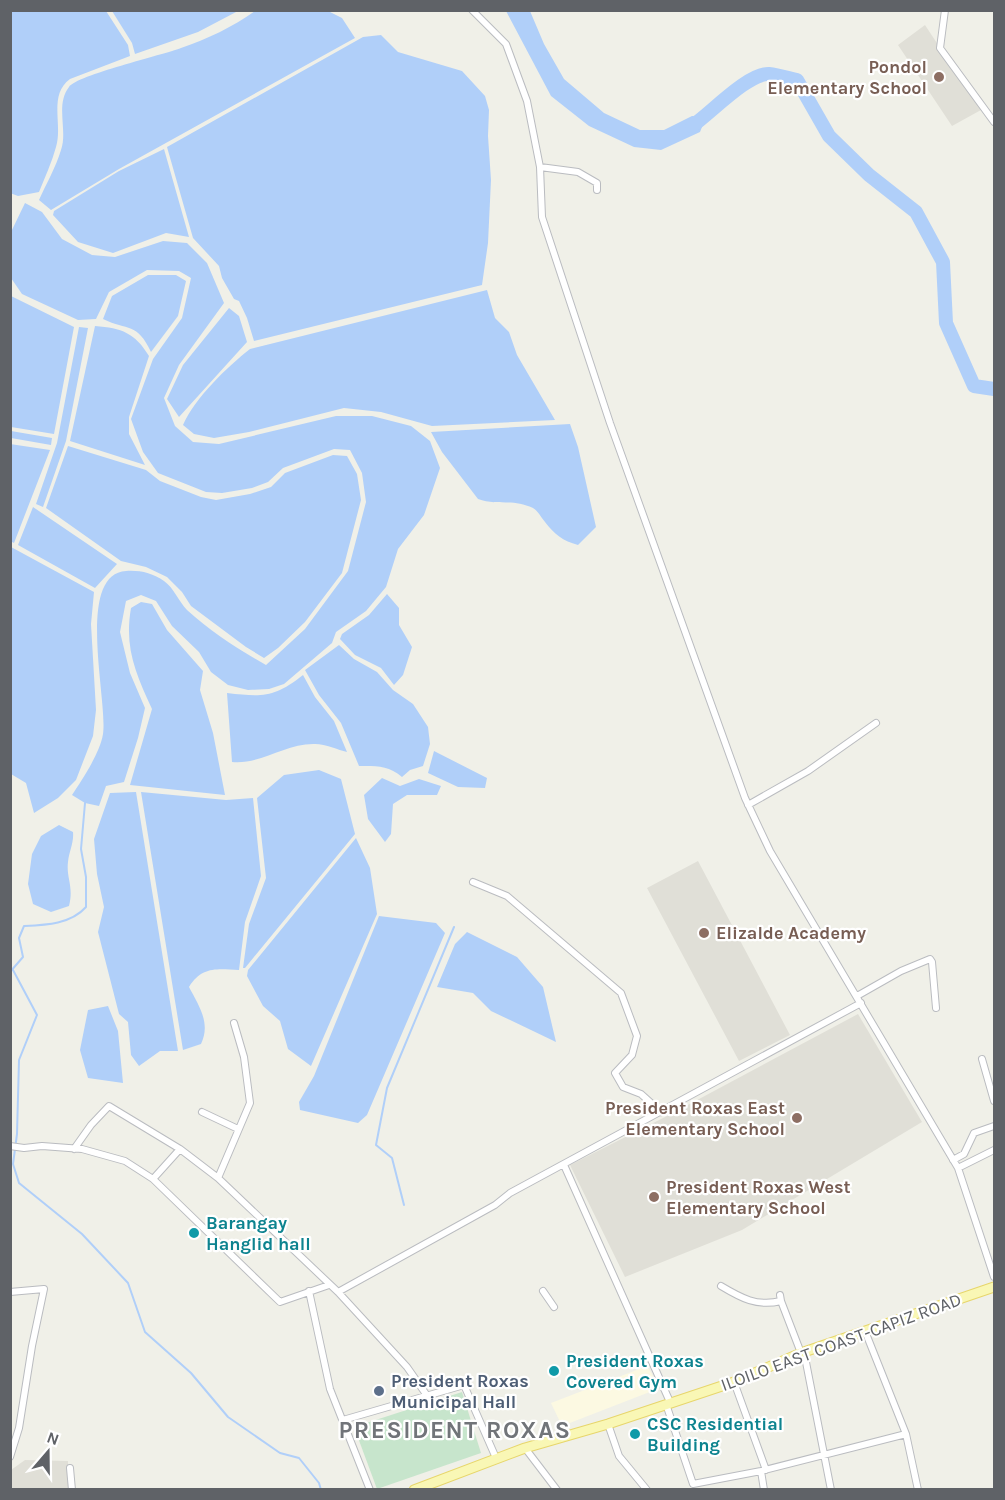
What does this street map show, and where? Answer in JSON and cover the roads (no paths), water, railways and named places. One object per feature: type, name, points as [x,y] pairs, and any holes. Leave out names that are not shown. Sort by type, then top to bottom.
[{"type":"main road","name":"ILOILO EAST COAST-CAPIZ ROAD","points":[[414,1490],[525,1448],[608,1424],[734,1382],[802,1352],[994,1287]]},
{"type":"street","points":[[472,10],[506,44],[527,101],[540,167],[542,218],[610,423],[748,805],[770,851],[958,1168],[994,1277]]},
{"type":"street","points":[[945,10],[940,48],[994,122]]},
{"type":"street","points":[[540,167],[578,172],[597,183],[597,190]]},
{"type":"street","points":[[748,805],[808,771],[876,723]]},
{"type":"street","points":[[473,882],[507,897],[621,993],[637,1036],[632,1055],[615,1073],[623,1087],[641,1094],[661,1112]]},
{"type":"street","points":[[857,996],[901,971],[930,959],[936,1008]]},
{"type":"street","points":[[338,1292],[495,1205],[510,1193],[861,1003]]},
{"type":"street","points":[[218,1178],[250,1103],[244,1057],[234,1023]]},
{"type":"street","points":[[982,1059],[994,1101]]},
{"type":"street","points":[[74,1149],[91,1125],[109,1106],[180,1149],[218,1178],[338,1292],[407,1367],[428,1397]]},
{"type":"street","points":[[202,1112],[238,1129]]},
{"type":"street","points":[[952,1160],[964,1154],[974,1133],[994,1126]]},
{"type":"street","points":[[10,1146],[82,1149],[125,1161],[153,1179],[280,1302],[329,1285]]},
{"type":"street","points":[[153,1179],[180,1149]]},
{"type":"street","points":[[958,1168],[994,1150]]},
{"type":"street","points":[[564,1165],[668,1403],[693,1484],[763,1471],[825,1453],[906,1434]]},
{"type":"street","points":[[721,1286],[760,1304],[780,1298],[802,1352],[831,1490]]},
{"type":"street","points":[[10,1292],[44,1288],[19,1428],[10,1457]]},
{"type":"street","points":[[309,1291],[330,1389],[370,1490]]},
{"type":"street","points":[[543,1291],[554,1307]]},
{"type":"street","points":[[865,1331],[906,1434],[918,1490]]},
{"type":"street","points":[[734,1382],[763,1471],[764,1490]]},
{"type":"street","points":[[343,1420],[464,1385],[496,1458]]},
{"type":"street","points":[[608,1424],[618,1455],[647,1490]]},
{"type":"street","points":[[525,1448],[557,1490]]},
{"type":"street","points":[[70,1467],[72,1490]]},
{"type":"water","points":[[10,11],[106,11],[128,45],[130,56],[70,79],[63,86],[58,102],[58,138],[46,175],[39,192],[18,196],[10,193]]},
{"type":"water","points":[[112,11],[238,11],[198,32],[135,54],[132,43]]},
{"type":"water","points":[[255,11],[328,11],[342,18],[355,38],[119,169],[51,210],[39,200],[61,150],[63,102],[69,87],[75,82],[103,71],[200,41]]},
{"type":"water","points":[[506,11],[530,11],[544,44],[564,79],[604,113],[640,130],[664,130],[692,116],[706,117],[700,132],[661,150],[634,147],[589,126],[551,96]]},
{"type":"water","points":[[381,35],[398,52],[462,71],[485,96],[489,110],[491,180],[488,243],[482,285],[254,341],[247,318],[239,301],[234,299],[222,278],[219,266],[193,238],[167,147],[363,37]]},
{"type":"water","points":[[164,149],[189,237],[166,233],[113,253],[78,242],[53,215],[54,211],[119,171]]},
{"type":"water","points":[[25,203],[42,212],[62,239],[92,255],[115,257],[163,241],[187,243],[207,263],[224,303],[179,365],[164,398],[175,426],[193,442],[219,444],[336,416],[372,416],[411,426],[430,441],[440,468],[424,515],[398,549],[386,587],[366,611],[336,632],[332,643],[284,684],[269,689],[248,690],[228,685],[211,672],[199,652],[172,626],[156,601],[141,595],[126,601],[120,632],[130,673],[145,708],[124,782],[106,786],[99,806],[85,803],[72,795],[95,758],[103,734],[97,641],[98,615],[102,593],[111,578],[131,571],[160,578],[171,587],[184,607],[196,618],[225,640],[266,665],[305,629],[348,571],[366,502],[362,473],[350,450],[334,449],[283,468],[268,482],[252,488],[222,493],[206,492],[158,473],[143,452],[131,419],[153,359],[182,318],[191,278],[179,271],[147,270],[109,292],[96,319],[78,320],[22,294],[11,278],[11,232]]},
{"type":"water","points":[[148,275],[176,275],[186,281],[178,316],[151,352],[146,342],[136,332],[103,319],[112,296]]},
{"type":"water","points":[[487,290],[495,318],[509,332],[517,355],[555,420],[432,426],[381,412],[344,408],[249,432],[214,438],[194,434],[183,425],[195,404],[212,384],[250,349]]},
{"type":"water","points":[[11,296],[74,327],[54,434],[11,427]]},
{"type":"water","points":[[229,308],[239,316],[247,342],[179,417],[167,399],[183,365]]},
{"type":"water","points":[[95,326],[113,328],[127,333],[144,348],[149,356],[129,417],[129,434],[145,465],[70,441]]},
{"type":"water","points":[[79,327],[88,328],[66,441],[43,507],[36,504],[57,443]]},
{"type":"water","points":[[570,424],[578,447],[596,527],[578,545],[555,533],[533,508],[518,503],[478,499],[442,452],[431,432]]},
{"type":"water","points":[[11,431],[52,438],[51,445],[11,438]]},
{"type":"water","points":[[10,444],[50,450],[14,543],[10,541]]},
{"type":"water","points":[[68,446],[146,470],[160,481],[201,497],[216,500],[250,494],[271,487],[285,473],[333,455],[347,456],[357,474],[361,500],[342,573],[305,622],[264,658],[191,606],[182,592],[167,577],[146,567],[121,561],[46,508]]},
{"type":"water","points":[[33,507],[117,564],[95,588],[18,545]]},
{"type":"water","points":[[11,547],[94,592],[91,624],[96,710],[93,736],[76,780],[58,798],[34,813],[26,783],[11,774]]},
{"type":"water","points":[[387,594],[399,608],[399,625],[412,647],[403,675],[394,685],[381,668],[355,655],[340,639],[342,634],[369,615]]},
{"type":"water","points":[[141,602],[152,604],[167,630],[203,671],[200,690],[213,733],[225,795],[130,785],[152,709],[136,672],[130,648],[131,608]]},
{"type":"water","points":[[339,645],[354,659],[377,672],[393,690],[413,704],[428,727],[430,744],[423,766],[410,770],[402,777],[387,768],[359,766],[341,723],[319,695],[305,670]]},
{"type":"water","points":[[303,675],[315,697],[334,721],[347,752],[315,744],[294,747],[253,760],[232,762],[227,693],[267,694],[284,688]]},
{"type":"water","points":[[434,751],[487,778],[485,788],[458,787],[428,773]]},
{"type":"water","points":[[319,770],[341,779],[355,834],[243,968],[249,924],[266,878],[257,798],[284,775]]},
{"type":"water","points":[[382,778],[400,786],[419,779],[441,786],[437,795],[407,795],[393,804],[391,834],[385,842],[368,819],[364,795]]},
{"type":"water","points":[[136,792],[178,1051],[160,1051],[139,1066],[131,1055],[128,1022],[119,1014],[98,932],[104,907],[97,874],[94,839],[110,793]]},
{"type":"water","points":[[141,792],[226,800],[253,798],[261,876],[245,922],[239,970],[217,969],[205,972],[199,975],[189,987],[202,1015],[205,1029],[201,1044],[183,1050]]},
{"type":"water","points":[[59,825],[73,832],[68,868],[70,899],[69,906],[51,912],[33,904],[28,884],[32,854],[41,836]]},
{"type":"water","points":[[356,838],[370,868],[377,914],[311,1066],[288,1049],[280,1021],[263,1006],[247,976],[248,970]]},
{"type":"water","points":[[379,916],[436,923],[445,933],[367,1115],[358,1123],[300,1110],[299,1102],[314,1076]]},
{"type":"water","points":[[467,932],[517,957],[543,987],[556,1042],[491,1011],[473,993],[437,987],[455,944]]},
{"type":"water","points":[[108,1006],[118,1031],[123,1083],[88,1078],[80,1050],[88,1010]]},
{"type":"waterway","points":[[692,126],[740,87],[760,75],[769,74],[797,80],[829,136],[869,175],[916,212],[943,262],[946,323],[974,386],[994,389]]},
{"type":"waterway","points":[[10,972],[23,957],[19,938],[24,926],[66,920],[86,907],[86,877],[81,849],[85,803]]},
{"type":"waterway","points":[[404,1205],[392,1158],[376,1145],[387,1088],[454,927]]},
{"type":"waterway","points":[[13,970],[37,1015],[19,1060],[17,1134],[13,1164],[19,1183],[82,1234],[128,1283],[145,1332],[191,1373],[228,1417],[280,1453],[299,1458],[319,1483],[321,1490]]},
{"type":"place","name":"Pondol Elementary School","points":[[939,77]]},
{"type":"place","name":"Elizalde Academy","points":[[704,933]]},
{"type":"place","name":"President Roxas East Elementary School","points":[[797,1118]]},
{"type":"place","name":"President Roxas West Elementary School","points":[[654,1197]]},
{"type":"place","name":"Barangay Hanglid hall","points":[[194,1233]]},
{"type":"place","name":"President Roxas Covered Gym","points":[[554,1371]]},
{"type":"place","name":"President Roxas Municipal Hall","points":[[379,1391]]},
{"type":"place","name":"CSC Residential Building","points":[[635,1434]]},
{"type":"district","name":"PRESIDENT ROXAS","points":[[455,1430]]}]
